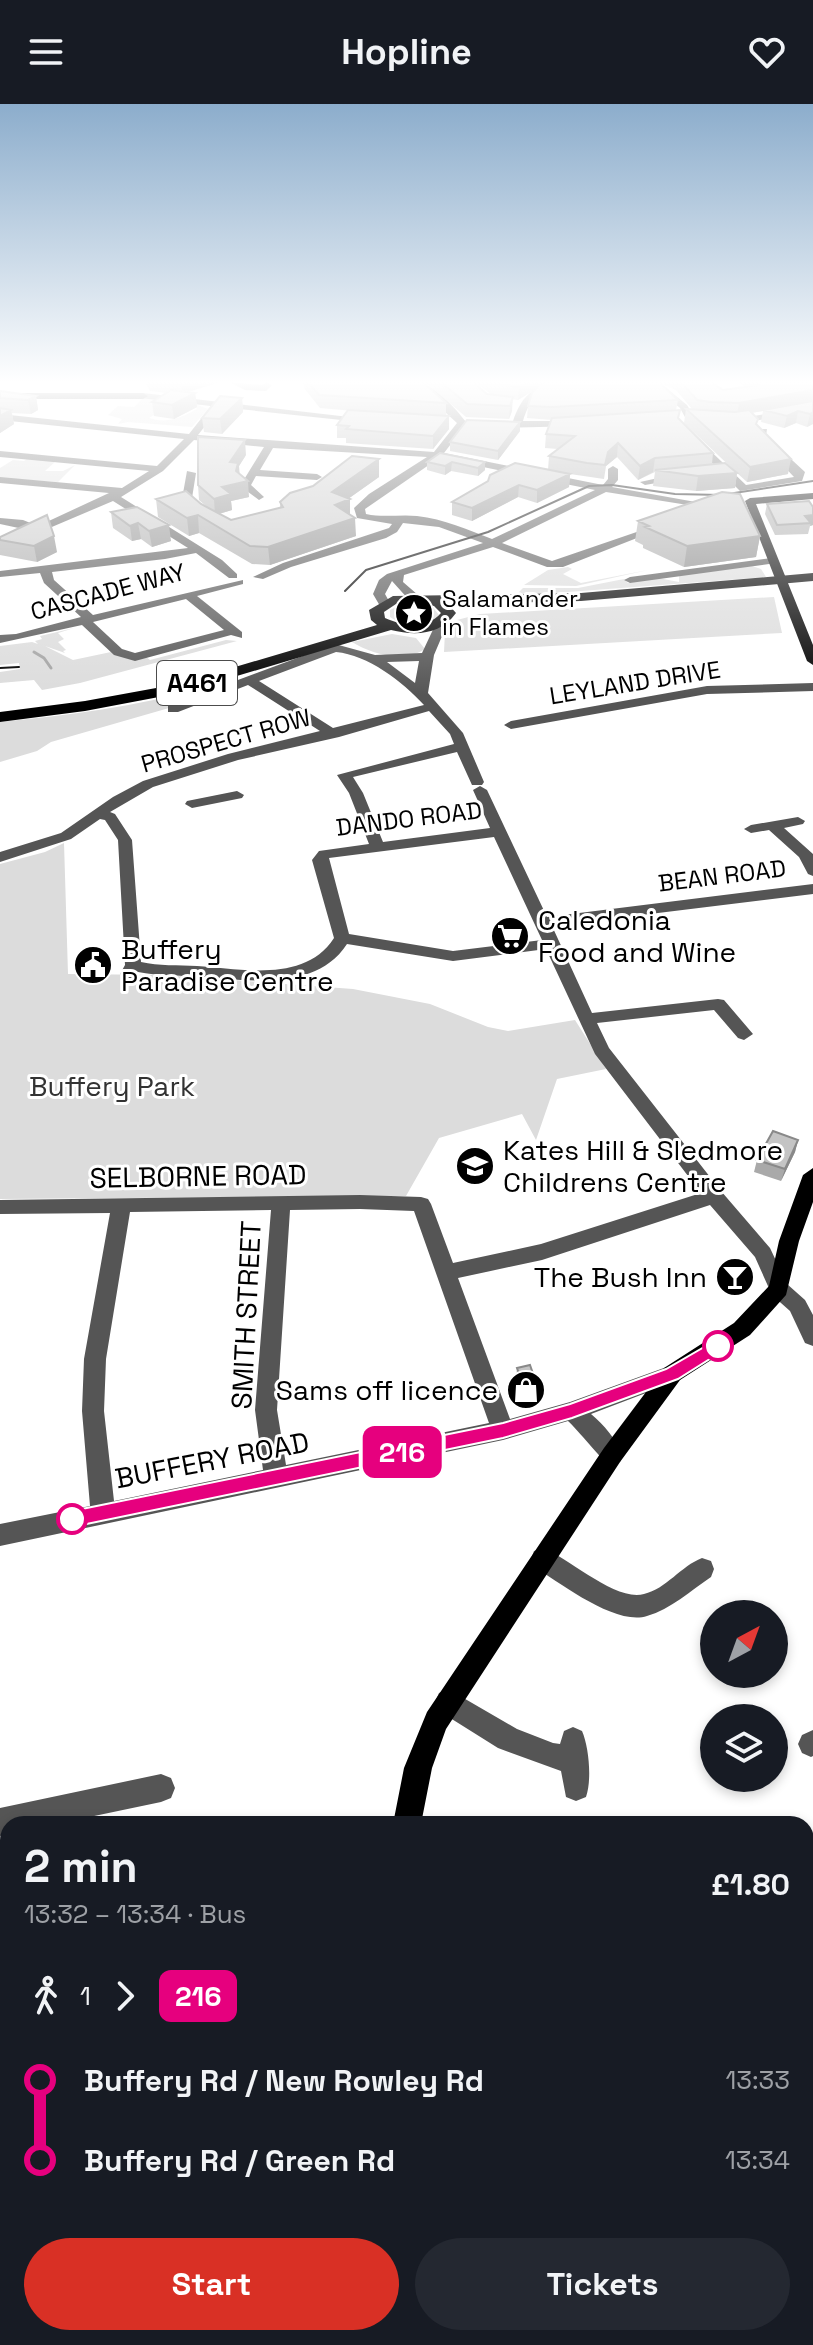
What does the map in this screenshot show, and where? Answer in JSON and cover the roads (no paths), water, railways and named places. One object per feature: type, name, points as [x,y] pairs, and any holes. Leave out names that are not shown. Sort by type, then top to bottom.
[{"type":"highway","name":"A461","points":[[0,709],[131,690],[193,676],[356,625],[370,620],[380,609],[421,599],[581,597],[813,577]]},
{"type":"highway","name":"A461","points":[[380,609],[378,620],[389,626],[410,630],[485,610],[813,583]]},
{"type":"highway","points":[[421,599],[446,608],[449,613],[444,621]]},
{"type":"highway","name":"A461","points":[[0,717],[134,698],[180,688],[389,626]]},
{"type":"main road","points":[[813,499],[744,499],[784,593],[806,632],[813,661]]},
{"type":"main road","points":[[779,1289],[789,1241],[813,1175]]},
{"type":"main road","name":"BUFFERY ROAD","points":[[672,1374],[742,1329],[779,1289]]},
{"type":"main road","points":[[409,1816],[418,1768],[436,1721],[612,1455],[672,1374]]},
{"type":"street","points":[[55,487],[116,494],[122,501],[241,577]]},
{"type":"street","points":[[0,546],[131,487]]},
{"type":"street","points":[[186,487],[187,499],[209,518]]},
{"type":"street","points":[[245,487],[259,497]]},
{"type":"street","points":[[387,487],[372,496],[359,508],[358,513],[373,520],[432,522],[559,565],[618,540],[669,524]]},
{"type":"street","points":[[593,487],[694,510],[724,505]]},
{"type":"street","points":[[380,609],[379,594],[385,580],[491,544],[607,487]]},
{"type":"street","points":[[735,487],[744,499],[778,487]]},
{"type":"street","points":[[432,522],[433,517],[443,510]]},
{"type":"street","name":"CASCADE WAY","points":[[0,639],[16,638],[87,620],[287,565],[382,536],[393,530],[400,519]]},
{"type":"street","points":[[0,521],[23,523],[36,529]]},
{"type":"street","points":[[0,574],[165,556],[198,549]]},
{"type":"street","points":[[95,563],[105,572],[117,573],[177,560]]},
{"type":"street","points":[[630,580],[774,566]]},
{"type":"street","points":[[45,568],[48,581],[122,655],[135,657],[236,633],[187,594]]},
{"type":"street","points":[[399,573],[397,583],[421,599]]},
{"type":"street","points":[[421,694],[421,679],[444,621]]},
{"type":"street","points":[[410,630],[428,643],[430,655]]},
{"type":"street","points":[[173,709],[335,648],[351,648],[373,659],[421,694],[456,733],[463,746],[498,832],[601,1050],[714,1196],[763,1253],[779,1289],[798,1306],[813,1337]]},
{"type":"street","points":[[373,659],[430,655]]},
{"type":"street","points":[[249,680],[334,734]]},
{"type":"street","name":"LEYLAND DRIVE","points":[[511,725],[707,690],[813,687]]},
{"type":"street","name":"PROSPECT ROW","points":[[0,857],[66,836],[135,789],[213,785],[334,734],[431,707]]},
{"type":"street","points":[[378,847],[359,800],[344,775],[463,746]]},
{"type":"street","points":[[192,804],[213,785]]},
{"type":"street","points":[[99,814],[110,817],[125,840],[131,970],[261,975],[290,973],[328,958],[342,938],[453,956],[549,944]]},
{"type":"street","points":[[751,829],[798,821]]},
{"type":"street","points":[[773,826],[806,855],[813,871]]},
{"type":"street","name":"DANDO ROAD","points":[[342,938],[320,860],[327,853],[498,832]]},
{"type":"street","name":"BEAN ROAD","points":[[541,923],[813,889]]},
{"type":"street","points":[[585,1019],[718,1004],[744,1034]]},
{"type":"street","points":[[503,1430],[447,1272],[542,1252],[714,1196]]},
{"type":"street","name":"SMITH STREET","points":[[276,1478],[266,1410],[281,1203]]},
{"type":"street","name":"SELBORNE ROAD","points":[[0,1207],[421,1204],[447,1272]]},
{"type":"street","points":[[103,1513],[93,1411],[95,1359],[121,1205]]},
{"type":"street","name":"BUFFERY ROAD","points":[[0,1535],[503,1430],[572,1411],[672,1374]]},
{"type":"street","points":[[572,1411],[595,1431],[612,1455]]},
{"type":"street","points":[[543,1559],[618,1603],[640,1607],[655,1601],[702,1569]]},
{"type":"street","points":[[448,1702],[505,1739],[532,1752],[574,1762]]},
{"type":"street","points":[[28,1816],[161,1788]]},
{"type":"waterway","points":[[34,652],[44,658],[51,668]]},
{"type":"tram line","points":[[345,591],[366,570],[488,532],[588,487]]},
{"type":"tram line","points":[[623,487],[675,494],[721,495],[776,487]]},
{"type":"tram line","points":[[0,668],[19,667]]},
{"type":"place","name":"Salamander in Flames","points":[[414,613]]},
{"type":"place","name":"Caledonia Food and Wine","points":[[510,936]]},
{"type":"place","name":"Buffery Paradise Centre","points":[[93,965]]},
{"type":"place","name":"Kates Hill & Sledmore Childrens Centre","points":[[475,1166]]},
{"type":"place","name":"The Bush Inn","points":[[735,1277]]},
{"type":"place","name":"Sams off licence","points":[[526,1390]]},
{"type":"park label","name":"Buffery Park","points":[[112,1086]]}]
